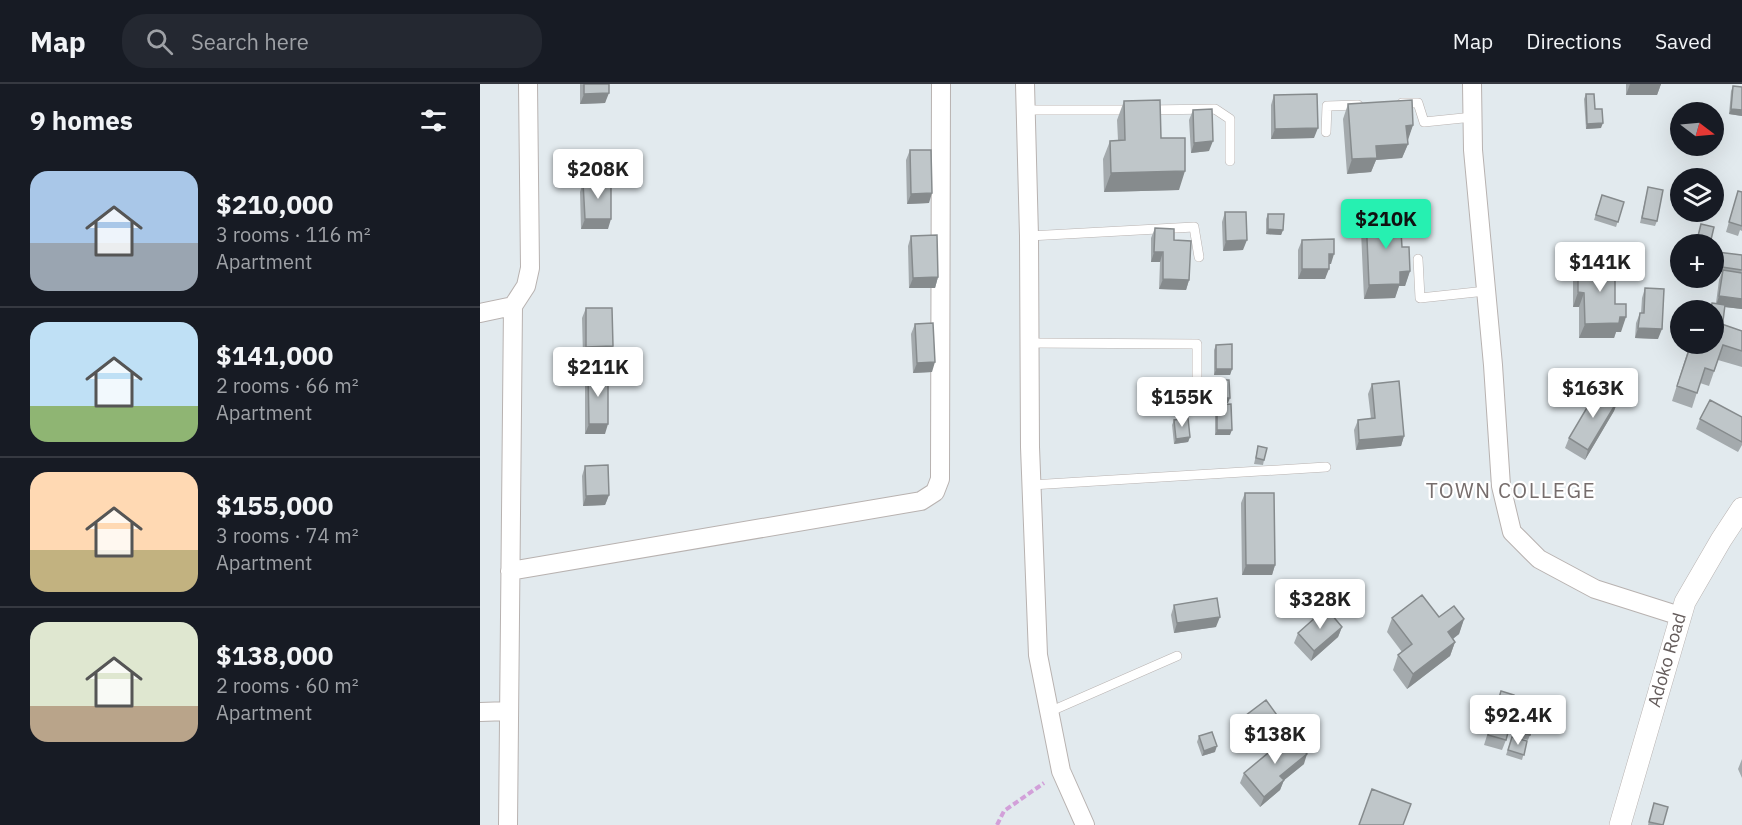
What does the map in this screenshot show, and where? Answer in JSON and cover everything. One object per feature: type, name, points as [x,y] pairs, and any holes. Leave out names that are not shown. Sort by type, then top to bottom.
[{"type":"street","points":[[508,825],[513,306],[526,286],[530,268],[528,84]]},
{"type":"street","points":[[510,571],[921,501],[935,492],[940,479],[941,84]]},
{"type":"street","points":[[1025,84],[1031,485],[1038,655],[1061,771],[1085,825]]},
{"type":"street","points":[[1473,84],[1473,150],[1493,365],[1501,486],[1512,532],[1539,559],[1595,589],[1680,616]]},
{"type":"street","points":[[480,314],[513,306]]},
{"type":"street","name":"Adoko Road","points":[[1620,825],[1685,602],[1742,508]]},
{"type":"street","points":[[480,712],[509,711]]},
{"type":"lane","points":[[1396,104],[1418,103],[1424,122],[1473,117]]},
{"type":"lane","points":[[1326,132],[1327,106],[1373,104]]},
{"type":"lane","points":[[1026,110],[1215,109],[1230,119],[1230,161]]},
{"type":"lane","points":[[1029,236],[1194,227],[1199,257]]},
{"type":"lane","points":[[1418,259],[1420,298],[1486,291]]},
{"type":"lane","points":[[1029,343],[1197,344],[1197,395]]},
{"type":"lane","points":[[1031,485],[1326,467]]},
{"type":"lane","points":[[1049,712],[1177,656]]},
{"type":"path","points":[[997,825],[1004,811],[1061,771]]},
{"type":"building","points":[[584,84],[609,84],[609,93],[584,94]]},
{"type":"building","points":[[1733,86],[1742,87],[1742,110],[1731,109]]},
{"type":"building","points":[[1317,94],[1318,128],[1275,129],[1274,95]]},
{"type":"building","points":[[1586,94],[1594,94],[1595,109],[1602,109],[1603,123],[1587,124]]},
{"type":"building","points":[[1160,100],[1161,138],[1185,138],[1185,171],[1111,173],[1110,141],[1125,140],[1124,101]]},
{"type":"building","points":[[1412,100],[1413,125],[1406,126],[1408,144],[1376,146],[1377,158],[1352,159],[1348,104]]},
{"type":"building","points":[[1212,109],[1213,141],[1194,143],[1193,110]]},
{"type":"building","points":[[910,150],[931,150],[932,193],[911,194]]},
{"type":"building","points":[[611,181],[611,219],[585,219],[583,182]]},
{"type":"building","points":[[1648,187],[1663,190],[1657,221],[1642,218]]},
{"type":"building","points":[[1738,191],[1742,192],[1742,226],[1729,222]]},
{"type":"building","points":[[1602,195],[1624,202],[1618,222],[1596,215]]},
{"type":"building","points":[[1225,212],[1246,212],[1247,240],[1226,241]]},
{"type":"building","points":[[1268,214],[1284,214],[1283,230],[1268,229]]},
{"type":"building","points":[[1400,215],[1402,247],[1409,247],[1410,271],[1400,272],[1400,284],[1369,285],[1366,216]]},
{"type":"building","points":[[1701,224],[1714,227],[1712,234],[1698,234]]},
{"type":"building","points":[[1155,228],[1174,229],[1174,240],[1191,241],[1189,280],[1163,279],[1163,252],[1154,252]]},
{"type":"building","points":[[937,235],[938,277],[913,278],[911,236]]},
{"type":"building","points":[[1334,239],[1334,254],[1329,254],[1329,269],[1302,269],[1302,240]]},
{"type":"building","points":[[1724,253],[1742,255],[1742,270],[1724,267]]},
{"type":"building","points":[[1615,261],[1615,304],[1626,304],[1626,317],[1620,317],[1619,323],[1585,324],[1584,293],[1578,292],[1578,262]]},
{"type":"building","points":[[1724,270],[1742,273],[1742,299],[1719,296],[1720,288],[1724,288]]},
{"type":"building","points":[[1645,288],[1664,289],[1662,329],[1638,328],[1640,313],[1644,313]]},
{"type":"building","points":[[586,308],[612,308],[613,346],[586,347]]},
{"type":"building","points":[[933,323],[935,362],[917,363],[915,324]]},
{"type":"building","points":[[1724,325],[1742,331],[1742,351],[1724,345]]},
{"type":"building","points":[[1232,344],[1232,369],[1216,369],[1216,345]]},
{"type":"building","points":[[1688,354],[1720,354],[1714,371],[1705,368],[1697,393],[1677,386]]},
{"type":"building","points":[[588,372],[608,372],[608,424],[589,424]]},
{"type":"building","points":[[1216,380],[1229,380],[1230,398],[1217,398]]},
{"type":"building","points":[[1399,381],[1404,436],[1359,440],[1358,420],[1375,418],[1372,384]]},
{"type":"building","points":[[1598,389],[1618,400],[1588,450],[1569,438]]},
{"type":"building","points":[[1710,400],[1742,417],[1742,442],[1700,419]]},
{"type":"building","points":[[1231,404],[1232,430],[1217,430],[1217,405]]},
{"type":"building","points":[[1188,418],[1190,437],[1176,439],[1174,420]]},
{"type":"building","points":[[1258,446],[1267,448],[1264,460],[1256,458]]},
{"type":"building","points":[[608,465],[609,495],[586,496],[585,466]]},
{"type":"building","points":[[1245,493],[1274,493],[1275,565],[1246,565]]},
{"type":"building","points":[[1422,595],[1439,617],[1454,606],[1464,619],[1448,632],[1455,642],[1413,674],[1398,655],[1412,644],[1392,618]]},
{"type":"building","points":[[1217,598],[1220,617],[1177,623],[1174,605]]},
{"type":"building","points":[[1326,608],[1342,627],[1314,651],[1298,633]]},
{"type":"building","points":[[1501,691],[1514,695],[1508,717],[1512,718],[1506,740],[1488,735]]},
{"type":"building","points":[[1266,700],[1282,722],[1272,730],[1265,720],[1250,731],[1241,719]]},
{"type":"building","points":[[1522,718],[1534,721],[1530,735],[1518,732]]},
{"type":"building","points":[[1212,732],[1217,746],[1204,751],[1199,736]]},
{"type":"building","points":[[1291,734],[1307,754],[1280,776],[1284,780],[1264,797],[1244,773]]},
{"type":"building","points":[[1512,737],[1527,741],[1524,755],[1508,750]]},
{"type":"building","points":[[1372,789],[1411,804],[1403,825],[1359,825]]},
{"type":"building","points":[[1654,803],[1668,807],[1663,825],[1649,822]]},
{"type":"district","name":"TOWN COLLEGE","points":[[1511,491]]}]
